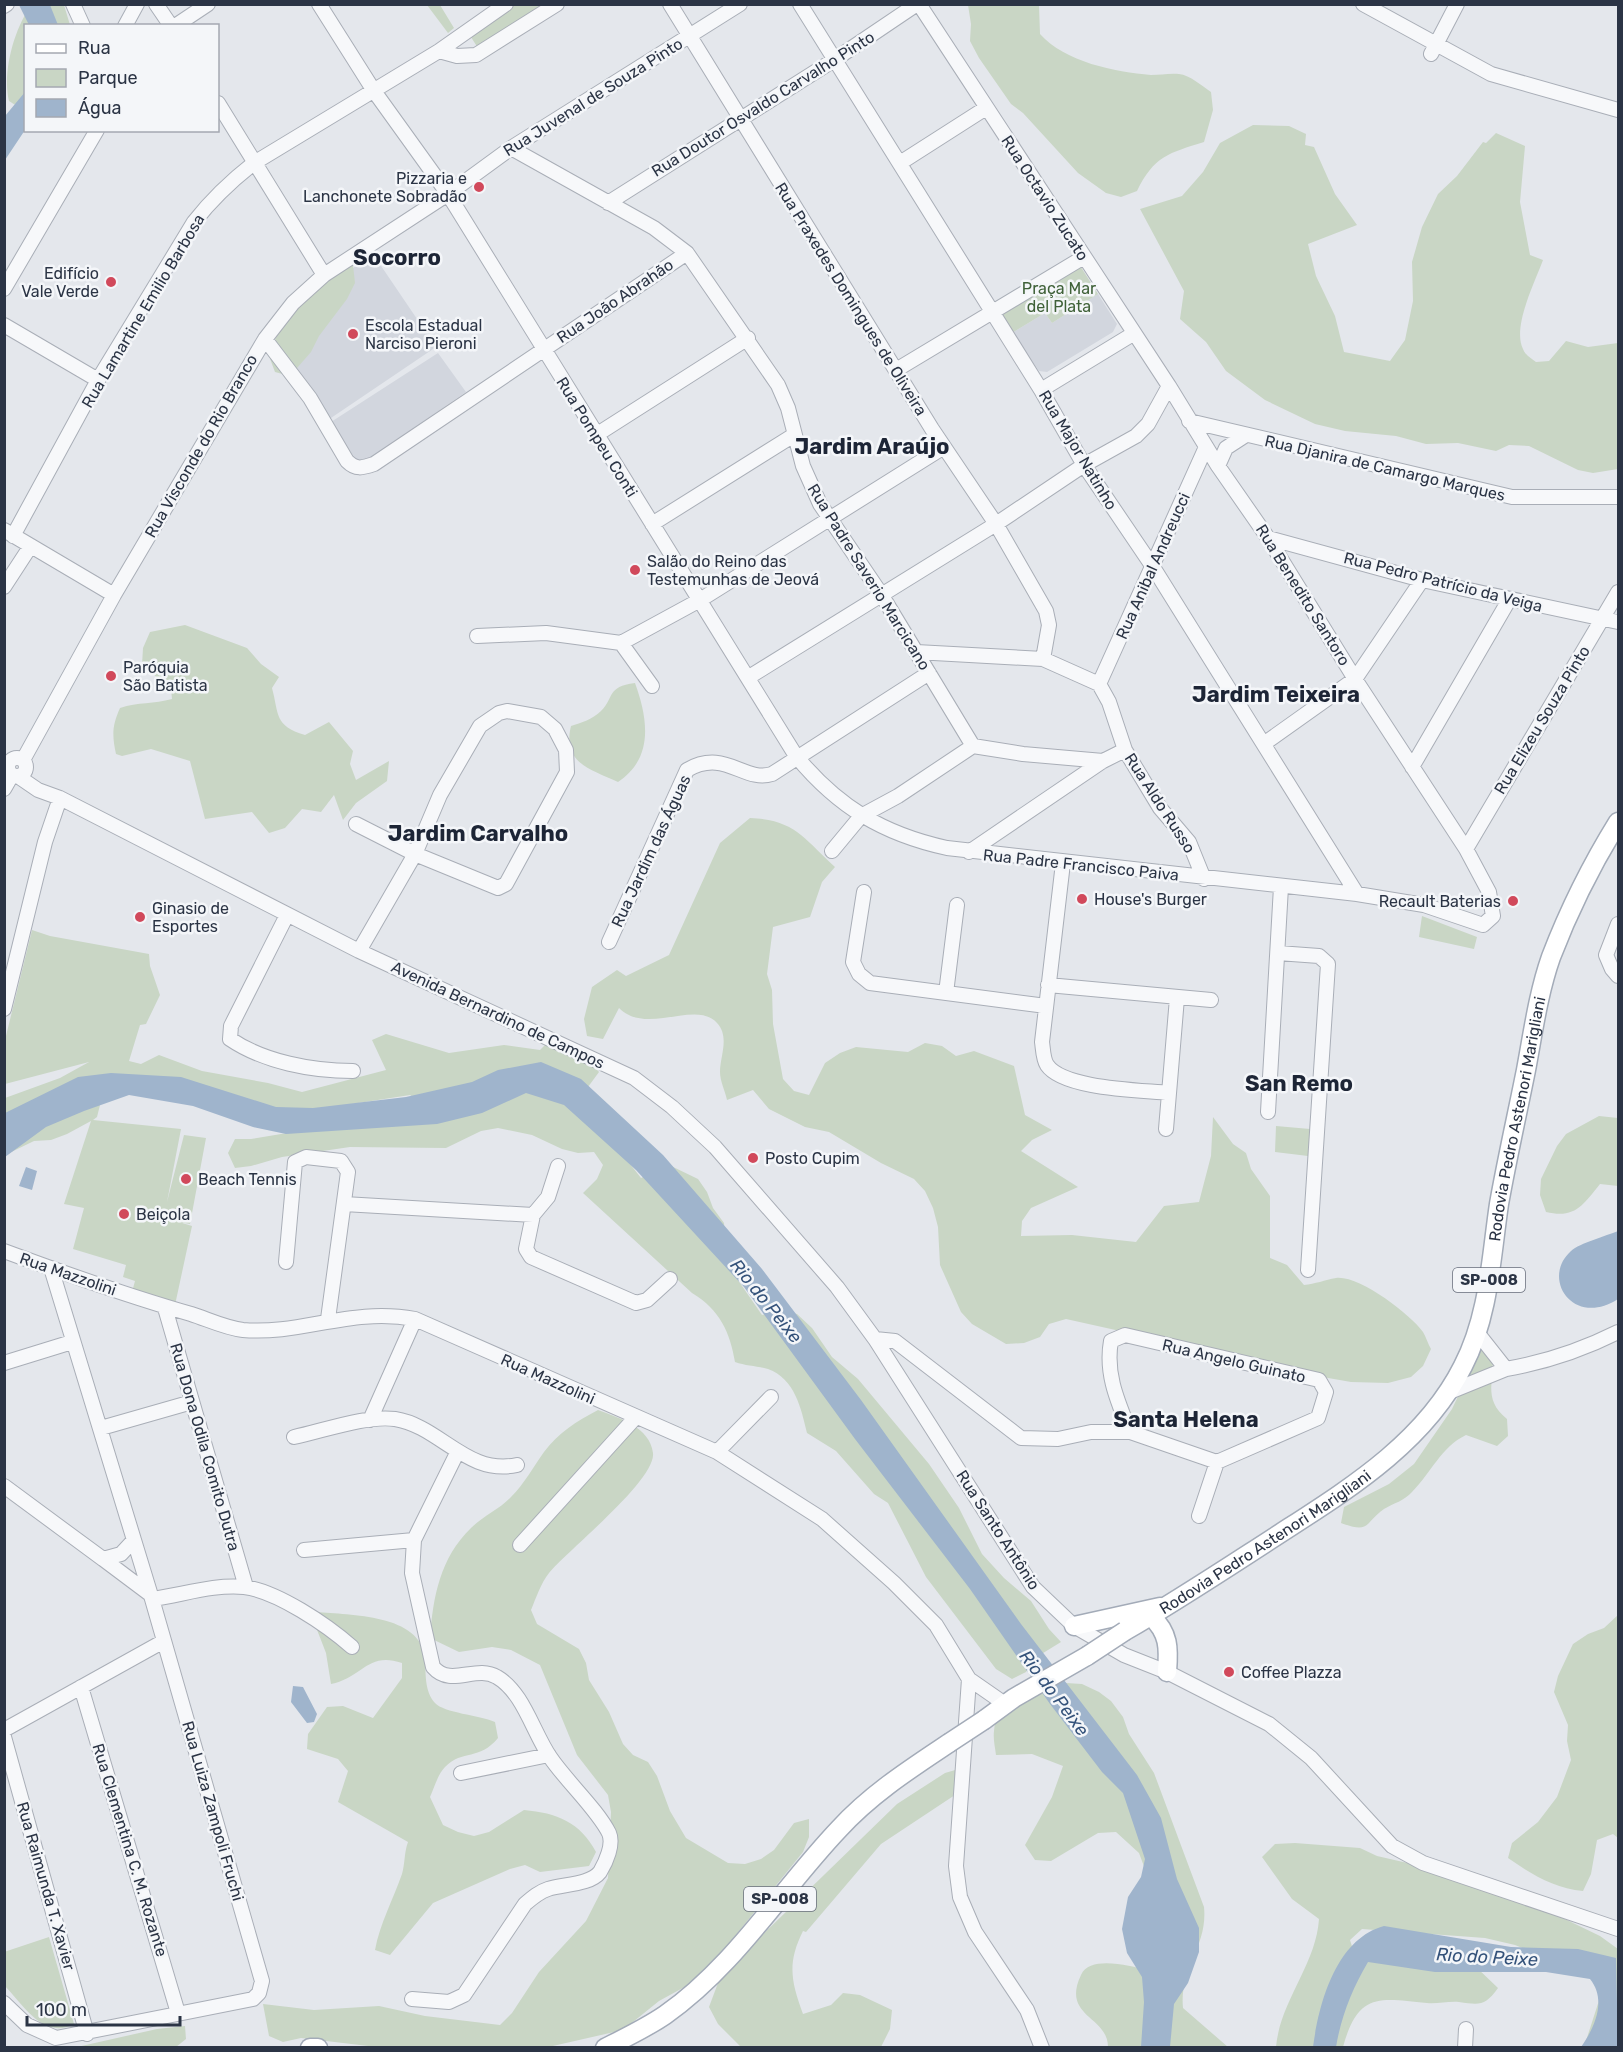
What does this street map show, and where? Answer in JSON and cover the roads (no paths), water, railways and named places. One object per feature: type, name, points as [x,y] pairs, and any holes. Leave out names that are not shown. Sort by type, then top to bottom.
[{"type":"main road","name":"Rodovia Pedro Astenori Marigliani","points":[[605,2048],[665,2015],[693,1992],[755,1929],[838,1830],[863,1805],[907,1770],[1009,1701],[1067,1670],[1373,1472],[1447,1394],[1464,1366],[1492,1270],[1499,1205],[1537,1009],[1551,959],[1569,914],[1618,822]]},
{"type":"main road","points":[[1074,1626],[1148,1608],[1157,1613],[1165,1632],[1169,1649],[1167,1672]]},
{"type":"main road","points":[[310,2048],[318,2048]]},
{"type":"street","points":[[73,4],[81,24]]},
{"type":"street","points":[[126,24],[137,4]]},
{"type":"street","points":[[156,4],[171,24]]},
{"type":"street","points":[[176,24],[208,4]]},
{"type":"street","name":"Rua Pompeu Conti","points":[[319,4],[374,91],[448,194],[596,435],[749,677]]},
{"type":"street","name":"Rua Lamartine Emilio Barbosa","points":[[9,533],[194,222],[228,183],[254,164],[444,47],[506,4]]},
{"type":"street","points":[[444,47],[457,56],[476,56],[557,4]]},
{"type":"street","name":"Rua Praxedes Domingues de Oliveira","points":[[670,4],[944,447],[996,524],[1046,611],[1049,625],[1043,659]]},
{"type":"street","name":"Rua Juvenal de Souza Pinto","points":[[448,194],[511,148],[740,4]]},
{"type":"street","name":"Rua Major Natinho","points":[[800,4],[1041,390],[1084,465],[1153,567],[1357,894]]},
{"type":"street","name":"Rua Doutor Osvaldo Carvalho Pinto","points":[[608,202],[834,60],[918,4]]},
{"type":"street","name":"Rua Octavio Zucato","points":[[918,4],[1190,421]]},
{"type":"street","points":[[1363,4],[1433,49],[1491,74],[1618,110]]},
{"type":"street","points":[[1433,49],[1456,4]]},
{"type":"street","points":[[219,105],[324,275]]},
{"type":"street","points":[[900,164],[986,108]]},
{"type":"street","points":[[4,289],[96,132]]},
{"type":"street","name":"Rua Padre Saverio Marcicano","points":[[511,148],[654,228],[687,253],[748,338],[778,385],[788,408],[803,466],[830,519],[881,594],[973,746]]},
{"type":"street","name":"Rua Visconde do Rio Branco","points":[[4,789],[14,765],[264,339],[293,303],[324,275],[448,194]]},
{"type":"street","name":"Rua João Abrahão","points":[[264,339],[310,398],[347,461],[353,467],[361,468],[374,464],[687,253]]},
{"type":"street","points":[[896,370],[1084,257]]},
{"type":"street","points":[[4,325],[98,380]]},
{"type":"street","points":[[1041,390],[1133,334]]},
{"type":"street","points":[[596,435],[748,338]]},
{"type":"street","points":[[749,677],[996,524],[1084,465],[1136,436],[1148,424],[1169,386]]},
{"type":"street","name":"Rua Djanira de Camargo Marques","points":[[1190,421],[1512,497],[1618,496]]},
{"type":"street","name":"Rua Benedito Santoro","points":[[1190,421],[1268,538],[1355,679],[1466,849],[1489,892],[1492,916],[1483,925]]},
{"type":"street","points":[[652,524],[794,435]]},
{"type":"street","points":[[1218,466],[1226,448],[1246,435]]},
{"type":"street","points":[[477,636],[546,633],[621,643],[700,600],[944,447]]},
{"type":"street","name":"Rua Anibal Andreucci","points":[[1099,684],[1206,447]]},
{"type":"street","points":[[9,533],[114,595]]},
{"type":"street","name":"Rua Pedro Patrício da Veiga","points":[[1268,538],[1422,580],[1618,621]]},
{"type":"street","points":[[4,587],[30,547]]},
{"type":"street","points":[[1264,743],[1355,679],[1422,580]]},
{"type":"street","name":"Rua Elizeu Souza Pinto","points":[[1466,849],[1618,592]]},
{"type":"street","points":[[1412,767],[1509,600]]},
{"type":"street","points":[[621,643],[652,686]]},
{"type":"street","points":[[916,652],[1043,659],[1099,684]]},
{"type":"street","points":[[796,756],[929,673]]},
{"type":"street","name":"Rua Padre Francisco Paiva","points":[[749,677],[796,756],[812,775],[861,816],[910,840],[969,852],[1357,894],[1424,905],[1483,925]]},
{"type":"street","name":"Rua Aldo Russo","points":[[1099,684],[1109,702],[1125,750],[1160,808],[1189,843],[1204,879]]},
{"type":"street","points":[[356,824],[415,854],[498,888],[506,884],[567,772],[566,750],[555,729],[541,717],[507,711],[499,713],[480,726],[440,795],[415,854],[358,951]]},
{"type":"street","points":[[832,852],[861,816],[898,796],[973,746],[1023,754],[1103,761]]},
{"type":"street","points":[[969,852],[1103,761],[1125,750]]},
{"type":"street","name":"Rua Jardim das Águas","points":[[609,942],[687,770],[701,761],[719,762],[763,777],[772,774],[796,756]]},
{"type":"street","name":"Avenida Bernardino de Campos","points":[[14,765],[45,791],[358,951],[634,1078],[672,1107],[715,1148],[837,1287],[875,1339]]},
{"type":"street","points":[[4,1009],[45,842],[60,798]]},
{"type":"street","points":[[1063,862],[1051,985],[1042,1042],[1046,1064],[1058,1075],[1073,1081],[1169,1093]]},
{"type":"street","points":[[1268,1112],[1281,887]]},
{"type":"street","points":[[864,892],[853,962],[859,974],[870,983],[1046,1006]]},
{"type":"street","points":[[946,993],[957,905]]},
{"type":"street","points":[[287,915],[231,1026],[230,1038],[242,1047],[294,1064],[322,1071],[353,1071]]},
{"type":"street","points":[[1618,924],[1606,955],[1618,976]]},
{"type":"street","points":[[1278,953],[1319,956],[1328,963],[1308,1270]]},
{"type":"street","points":[[1051,985],[1211,1000]]},
{"type":"street","points":[[1166,1129],[1176,998]]},
{"type":"street","points":[[286,1262],[295,1162],[306,1157],[341,1161],[348,1172],[327,1319]]},
{"type":"street","points":[[558,1166],[548,1197],[533,1215],[526,1249],[536,1260],[636,1303],[647,1300],[670,1279]]},
{"type":"street","points":[[344,1204],[533,1215]]},
{"type":"street","name":"Rua Mazzolini","points":[[4,1251],[165,1308],[240,1329],[270,1331],[327,1319],[377,1314],[418,1321],[717,1452],[822,1519],[894,1583],[936,1625],[969,1679],[1009,1701]]},
{"type":"street","name":"Rua Luiza Zampoli Fruchi","points":[[51,1268],[152,1597],[261,1981],[259,1994],[254,1999],[178,2013]]},
{"type":"street","name":"Rua Dona Odila Comito Dutra","points":[[165,1308],[246,1587]]},
{"type":"street","points":[[375,1420],[418,1321]]},
{"type":"street","points":[[1476,1331],[1506,1369]]},
{"type":"street","points":[[1447,1394],[1506,1369],[1536,1364],[1579,1351],[1618,1332]]},
{"type":"street","name":"Rua Angelo Guinato","points":[[1130,1432],[1115,1395],[1108,1361],[1111,1341],[1125,1335],[1319,1380],[1326,1392],[1318,1418],[1216,1462]]},
{"type":"street","points":[[875,1339],[895,1341],[1021,1438],[1058,1439],[1091,1432],[1130,1432],[1216,1462],[1198,1516]]},
{"type":"street","name":"Rua Santo Antônio","points":[[875,1339],[1033,1587],[1074,1626],[1124,1655],[1167,1672],[1269,1724],[1311,1758],[1392,1846],[1424,1863],[1618,1929]]},
{"type":"street","points":[[4,1363],[72,1342]]},
{"type":"street","points":[[717,1452],[771,1397]]},
{"type":"street","points":[[101,1428],[192,1402]]},
{"type":"street","points":[[520,1545],[635,1418]]},
{"type":"street","points":[[294,1437],[375,1420],[394,1419],[418,1425],[457,1453],[500,1469],[517,1466]]},
{"type":"street","points":[[412,1999],[449,2002],[464,1995],[525,1904],[536,1894],[550,1888],[584,1881],[598,1874],[609,1853],[610,1834],[549,1755],[510,1687],[496,1676],[482,1672],[451,1677],[439,1673],[433,1666],[412,1573],[414,1540],[457,1453]]},
{"type":"street","points":[[4,1486],[152,1597],[246,1587],[279,1600],[326,1624],[352,1647]]},
{"type":"street","points":[[103,1559],[121,1554],[134,1540]]},
{"type":"street","points":[[304,1550],[414,1540]]},
{"type":"street","points":[[4,1730],[164,1641]]},
{"type":"street","points":[[969,1679],[956,1866],[960,1897],[975,1932],[1027,2010],[1042,2048]]},
{"type":"street","name":"Rua Clementina C. M. Rozante","points":[[81,1687],[178,2013]]},
{"type":"street","name":"Rua Raimunda T. Xavier","points":[[4,1737],[87,2034]]},
{"type":"street","points":[[461,1773],[549,1755]]},
{"type":"street","points":[[4,2003],[27,2025],[56,2038],[87,2034],[178,2013]]},
{"type":"street","points":[[1465,2048],[1466,2029]]},
{"type":"water","points":[[19,5],[50,5],[58,24],[28,24]]},
{"type":"water","points":[[24,93],[24,132],[5,160],[5,116]]},
{"type":"water","name":"Rio do Peixe","points":[[541,1062],[581,1079],[663,1155],[762,1269],[861,1400],[1021,1624],[1137,1775],[1161,1818],[1177,1879],[1199,1928],[1199,1952],[1188,1983],[1174,2004],[1170,2047],[1141,2047],[1144,2002],[1142,1977],[1127,1953],[1122,1929],[1128,1897],[1141,1877],[1145,1859],[1123,1793],[1102,1772],[1050,1704],[970,1589],[855,1439],[744,1287],[636,1170],[564,1105],[526,1093],[482,1113],[437,1124],[286,1134],[253,1127],[193,1106],[129,1095],[46,1127],[5,1157],[5,1113],[78,1077],[111,1073],[181,1077],[276,1107],[313,1108],[406,1097],[472,1082],[498,1070]]},
{"type":"water","points":[[26,1167],[37,1171],[32,1190],[19,1186]]},
{"type":"water","points":[[1618,1231],[1618,1299],[1602,1306],[1588,1308],[1576,1304],[1566,1296],[1561,1286],[1559,1274],[1562,1262],[1575,1248]]},
{"type":"water","points":[[293,1686],[303,1687],[317,1714],[314,1722],[307,1723],[291,1702]]},
{"type":"water","name":"Rio do Peixe","points":[[1384,1926],[1511,1947],[1578,1949],[1616,1958],[1618,2047],[1581,2047],[1591,2031],[1597,2013],[1598,1996],[1590,1979],[1546,1972],[1435,1972],[1368,1962],[1348,2003],[1336,2047],[1313,2047],[1325,1993],[1342,1958],[1367,1933]]},
{"type":"place","name":"Pizzaria e Lanchonete Sobradão","points":[[479,187]]},
{"type":"place","name":"Edifício Vale Verde","points":[[111,282]]},
{"type":"place","name":"Escola Estadual Narciso Pieroni","points":[[353,334]]},
{"type":"place","name":"Salão do Reino das Testemunhas de Jeová","points":[[635,570]]},
{"type":"place","name":"Paróquia São Batista","points":[[111,676]]},
{"type":"place","name":"House's Burger","points":[[1082,899]]},
{"type":"place","name":"Recault Baterias","points":[[1513,901]]},
{"type":"place","name":"Ginasio de Esportes","points":[[140,917]]},
{"type":"place","name":"Posto Cupim","points":[[753,1158]]},
{"type":"place","name":"Beach Tennis","points":[[186,1179]]},
{"type":"place","name":"Beiçola","points":[[124,1214]]},
{"type":"place","name":"Coffee Plazza","points":[[1229,1672]]},
{"type":"district","name":"Socorro","points":[[397,257]]},
{"type":"district","name":"Jardim Araújo","points":[[872,446]]},
{"type":"district","name":"Jardim Teixeira","points":[[1276,694]]},
{"type":"district","name":"Jardim Carvalho","points":[[478,833]]},
{"type":"district","name":"San Remo","points":[[1299,1083]]},
{"type":"district","name":"Santa Helena","points":[[1186,1419]]},
{"type":"park label","name":"Praça Mar del Plata","points":[[1059,297]]}]
